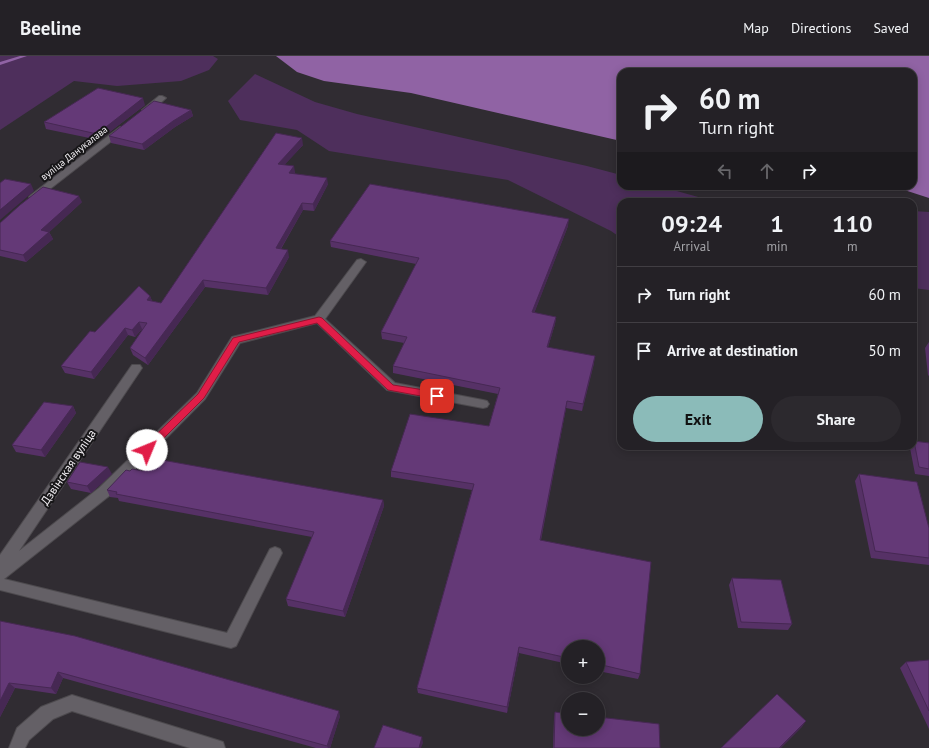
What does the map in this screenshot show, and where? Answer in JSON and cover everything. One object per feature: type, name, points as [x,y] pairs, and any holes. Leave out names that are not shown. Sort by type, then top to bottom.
[{"type":"street","name":"вуліца Данукалава","points":[[25,204],[162,98]]},
{"type":"street","points":[[0,574],[104,492],[201,396],[236,340],[319,320],[361,262]]},
{"type":"street","points":[[319,320],[391,388],[483,404]]},
{"type":"street","name":"Дзвінская вуліца","points":[[0,567],[136,368]]},
{"type":"street","points":[[0,584],[231,641],[275,553]]},
{"type":"street","points":[[17,748],[23,734],[47,713],[72,704],[216,748]]},
{"type":"shaded area","points":[[0,56],[213,56],[218,59],[209,70],[181,81],[117,86],[74,81],[0,130]]},
{"type":"shaded area","points":[[276,56],[929,56],[929,198],[904,190],[917,190],[917,68],[617,68],[617,140],[411,93],[324,81],[297,72]]},
{"type":"shaded area","points":[[255,74],[315,102],[357,114],[617,174],[617,190],[673,190],[702,198],[617,198],[617,235],[508,180],[329,151],[297,130],[240,120],[228,101]]},
{"type":"shaded area","points":[[917,211],[929,212],[929,290],[917,288]]},
{"type":"building","points":[[98,88],[143,98],[97,134],[44,122]]},
{"type":"building","points":[[154,101],[191,110],[173,121],[142,144],[109,136]]},
{"type":"building","points":[[276,133],[302,138],[278,164],[294,166],[289,173],[327,178],[313,204],[302,203],[276,248],[288,250],[266,288],[203,280],[145,358],[130,348],[147,323],[139,322],[132,330],[125,328],[91,372],[61,366],[90,331],[95,332],[139,286],[150,296],[147,300],[161,303]]},
{"type":"building","points":[[5,179],[31,184],[0,210],[0,183]]},
{"type":"building","points":[[370,184],[569,219],[532,312],[556,317],[547,347],[595,356],[583,404],[567,401],[540,540],[651,562],[640,674],[605,666],[605,640],[561,640],[561,656],[519,647],[507,707],[417,688],[474,484],[391,471],[410,414],[489,426],[500,388],[393,366],[407,337],[381,332],[419,258],[330,241]]},
{"type":"building","points":[[43,187],[79,196],[41,230],[49,232],[23,255],[0,250],[0,223]]},
{"type":"building","points":[[44,402],[73,406],[41,450],[12,445]]},
{"type":"building","points":[[917,441],[929,443],[929,469],[919,467],[916,450],[917,450]]},
{"type":"building","points":[[151,458],[383,500],[343,611],[286,599],[314,532],[116,494],[117,492],[107,490],[126,470],[130,471],[132,469],[143,471]]},
{"type":"building","points":[[80,462],[108,467],[87,486],[67,482]]},
{"type":"building","points":[[859,474],[917,482],[929,528],[929,558],[875,551]]},
{"type":"building","points":[[732,578],[781,580],[792,624],[741,622]]},
{"type":"building","points":[[0,621],[75,636],[339,711],[327,746],[58,672],[51,688],[9,683],[0,701]]},
{"type":"building","points":[[929,660],[929,711],[906,662]]},
{"type":"building","points":[[777,694],[806,721],[779,748],[721,748]]},
{"type":"building","points":[[555,712],[561,713],[561,736],[605,736],[605,718],[659,724],[660,748],[554,748]]},
{"type":"building","points":[[383,725],[422,737],[419,748],[374,748]]},
{"type":"waterway","points":[[0,64],[25,56]]},
{"type":"route","points":[[147,450],[201,396],[236,340],[319,320],[391,388],[437,396]]}]
